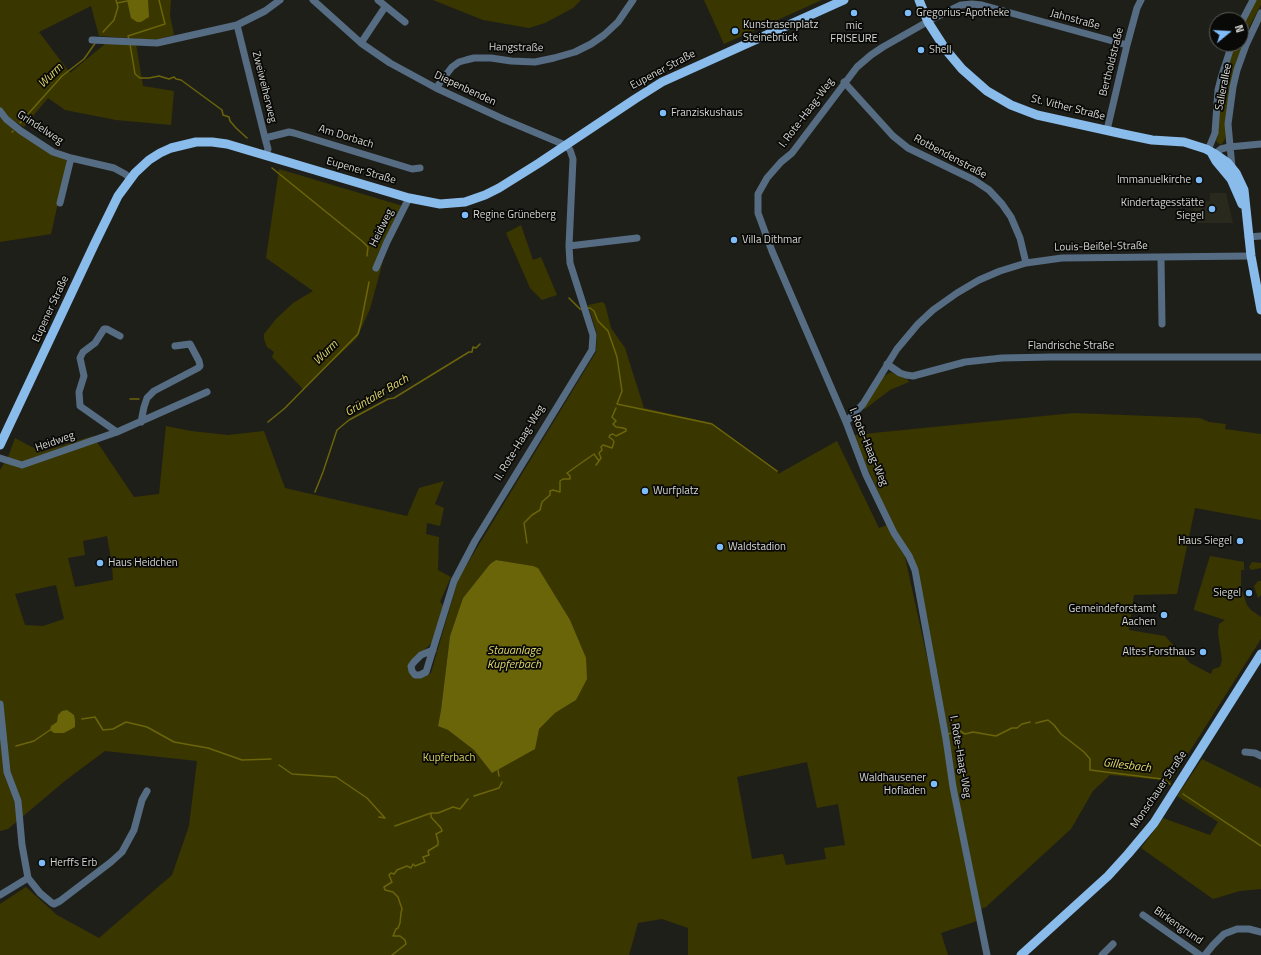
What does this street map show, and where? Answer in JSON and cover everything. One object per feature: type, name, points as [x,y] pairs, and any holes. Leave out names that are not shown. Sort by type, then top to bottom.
[{"type":"main road","name":"Eupener Straße","points":[[0,445],[109,212],[130,178],[145,163],[160,153],[171,148],[196,142],[227,144],[409,198],[440,204],[452,204],[477,199],[499,188],[662,82],[844,0]]},
{"type":"main road","name":"St. Vither Straße","points":[[920,0],[928,22],[946,50],[962,69],[987,91],[1011,105],[1036,115],[1152,140],[1180,141],[1212,152],[1232,167]]},
{"type":"main road","points":[[1212,152],[1216,161],[1232,179],[1245,210]]},
{"type":"main road","points":[[1232,167],[1244,190],[1248,237],[1261,310]]},
{"type":"main road","name":"Monschauer Straße","points":[[1021,955],[1108,876],[1154,823],[1261,654]]},
{"type":"street","points":[[92,40],[157,43],[237,25],[264,11],[280,0]]},
{"type":"street","name":"Diepenbenden","points":[[312,0],[361,43],[390,63],[436,88],[565,145]]},
{"type":"street","points":[[378,0],[405,22]]},
{"type":"street","name":"Hangstraße","points":[[436,88],[452,67],[459,62],[466,60],[474,58],[491,58],[535,62],[575,52],[591,44],[609,31],[618,22],[633,0]]},
{"type":"street","name":"Bertholdstraße","points":[[1107,130],[1127,45],[1137,8],[1141,0]]},
{"type":"street","points":[[1246,12],[1252,0]]},
{"type":"street","name":"I. Rote-Haag-Weg","points":[[972,4],[961,5],[928,22],[871,55],[857,67],[844,82],[819,119],[792,153],[781,162],[767,178],[758,194],[758,213],[770,246],[846,422],[866,475],[894,533],[909,556],[915,570],[946,739],[953,787],[987,955]]},
{"type":"street","name":"Jahnstraße","points":[[972,4],[982,5],[1127,45]]},
{"type":"street","points":[[361,43],[385,7]]},
{"type":"street","name":"Salierallee","points":[[1232,167],[1228,124],[1230,102],[1236,75],[1246,45],[1261,13]]},
{"type":"street","name":"Zweiweiherweg","points":[[237,25],[268,149],[266,156]]},
{"type":"street","name":"Salierallee","points":[[1212,152],[1221,78],[1229,52]]},
{"type":"street","name":"Rotbendenstraße","points":[[844,82],[893,136],[908,148],[974,180],[989,190],[1002,204],[1011,217],[1020,238],[1026,263]]},
{"type":"street","name":"Grindelweg","points":[[0,111],[21,130],[54,152],[71,158],[114,168],[130,178]]},
{"type":"street","name":"Am Dorbach","points":[[265,138],[289,132],[412,169],[420,168]]},
{"type":"street","points":[[1212,152],[1229,147],[1258,144]]},
{"type":"street","name":"II. Rote-Haag-Weg","points":[[433,650],[454,581],[475,541],[592,350],[593,335],[570,263],[569,246],[573,159],[570,150],[565,145]]},
{"type":"street","name":"Grindelweg","points":[[60,203],[71,158]]},
{"type":"street","name":"Heidweg","points":[[376,268],[409,198]]},
{"type":"street","points":[[1248,237],[1261,236]]},
{"type":"street","points":[[569,246],[636,238]]},
{"type":"street","name":"Louis-Beißel-Straße","points":[[846,422],[862,404],[887,364],[918,324],[933,310],[957,293],[979,280],[1000,271],[1026,263],[1062,258],[1251,256]]},
{"type":"street","name":"Louis-Beißel-Straße","points":[[1161,258],[1162,324]]},
{"type":"street","points":[[117,432],[80,406],[79,392],[84,376],[80,358],[83,352],[95,343],[104,329],[107,329],[120,336]]},
{"type":"street","points":[[141,422],[147,398],[154,390],[200,366],[190,344],[175,346]]},
{"type":"street","name":"Flandrische Straße","points":[[887,364],[900,373],[913,376],[965,362],[1002,358],[1261,357]]},
{"type":"street","name":"Heidweg","points":[[0,458],[22,465],[117,432],[207,392]]},
{"type":"street","points":[[0,704],[7,772],[18,801],[22,846],[28,878],[40,893],[52,903],[54,904],[60,901],[122,852],[134,830],[142,800],[147,791]]},
{"type":"street","points":[[1245,752],[1255,753],[1261,756]]},
{"type":"street","points":[[0,895],[28,878]]},
{"type":"street","name":"Birkengrund","points":[[1143,915],[1200,955]]},
{"type":"street","points":[[1205,955],[1224,934],[1237,929],[1248,929],[1261,932]]},
{"type":"street","points":[[1104,954],[1113,944]]},
{"type":"shaded area","name":"Kindertagesstätte Siegel","points":[[1210,193],[1226,193],[1233,223],[1188,223],[1188,216],[1194,216],[1193,202],[1210,201]]},
{"type":"green space","points":[[0,0],[171,0],[170,15],[174,35],[156,40],[99,36],[91,6],[39,32],[70,73],[106,43],[136,44],[143,86],[174,91],[171,125],[116,120],[65,110],[48,98],[24,127],[8,117],[0,108]]},
{"type":"green space","points":[[433,0],[581,0],[573,8],[545,23],[529,28],[483,20]]},
{"type":"green space","name":"Kunstrasenplatz Steinebrück","points":[[704,0],[822,0],[724,44]]},
{"type":"green space","points":[[1254,0],[1261,0],[1261,5],[1249,27],[1249,12],[1248,12]]},
{"type":"green space","points":[[1231,52],[1240,52],[1232,78],[1225,139],[1221,145],[1216,141],[1218,136],[1220,103],[1224,77]]},
{"type":"green space","points":[[0,117],[3,121],[57,156],[66,160],[67,163],[51,234],[0,242]]},
{"type":"green space","points":[[279,169],[403,206],[378,254],[383,261],[370,309],[357,338],[303,389],[272,357],[274,352],[267,347],[264,339],[264,334],[276,319],[293,303],[313,291],[266,258]]},
{"type":"green space","points":[[521,225],[533,260],[541,257],[557,295],[542,300],[530,288],[506,233]]},
{"type":"green space","points":[[602,302],[605,304],[611,328],[625,348],[644,408],[712,423],[778,471],[778,474],[837,441],[879,528],[887,525],[905,557],[945,739],[977,921],[941,933],[948,955],[688,955],[688,928],[662,919],[638,923],[629,955],[0,955],[0,904],[26,887],[57,915],[99,938],[172,875],[189,826],[197,761],[105,751],[66,780],[8,829],[0,831],[0,470],[8,457],[15,438],[41,452],[93,436],[134,497],[159,494],[166,426],[191,431],[228,435],[264,431],[285,488],[407,516],[419,488],[444,481],[435,504],[444,508],[440,526],[427,523],[426,534],[439,537],[438,570],[451,577],[440,602],[443,605],[433,642],[414,659],[415,677],[422,678],[431,673],[458,579],[596,352],[597,334],[588,305]],"holes":[[[107,536],[113,580],[75,587],[68,558],[85,555],[83,541]],[[496,560],[532,566],[576,700],[555,713],[492,773],[474,750],[448,730],[438,725],[450,636],[463,598],[490,564]],[[56,585],[64,619],[43,626],[25,625],[15,594]],[[807,762],[817,808],[838,804],[845,845],[824,848],[826,859],[786,865],[783,854],[752,859],[737,777]]]},
{"type":"green space","points":[[891,372],[907,379],[909,382],[890,390],[863,409],[881,380]]},
{"type":"green space","points":[[1074,413],[1200,418],[1209,422],[1226,424],[1225,429],[1261,434],[1261,520],[1195,508],[1177,594],[1134,595],[1129,630],[1165,636],[1190,663],[1211,674],[1213,669],[1220,667],[1222,660],[1218,633],[1219,624],[1225,620],[1194,610],[1210,556],[1244,562],[1244,570],[1241,570],[1241,587],[1247,605],[1261,617],[1261,639],[1169,784],[1161,780],[1110,775],[1093,791],[1071,829],[986,907],[981,909],[957,799],[915,564],[891,522],[853,435]]},
{"type":"green space","points":[[1252,562],[1261,563],[1261,568],[1251,570],[1249,567]]},
{"type":"green space","points":[[1258,581],[1261,581],[1261,595],[1258,598],[1254,586]]},
{"type":"green space","points":[[1202,759],[1261,788],[1261,889],[1240,891],[1213,899],[1141,848],[1163,818],[1210,835],[1218,822],[1177,796]]},
{"type":"water","points":[[127,0],[148,0],[149,17],[141,22],[137,22],[131,18]]},
{"type":"water","name":"Stauanlage Kupferbach","points":[[496,560],[538,568],[570,620],[586,658],[587,679],[576,700],[555,713],[539,729],[535,749],[492,773],[474,750],[448,730],[438,726],[450,636],[463,598],[490,564]]},
{"type":"water","points":[[67,710],[74,715],[75,727],[64,733],[54,733],[50,730],[51,726],[57,722],[58,715],[62,711]]},
{"type":"waterway","name":"Wurm","points":[[103,32],[114,20],[118,7],[116,0]]},
{"type":"waterway","name":"Wurm","points":[[129,39],[128,36],[165,24],[159,0]]},
{"type":"waterway","points":[[117,3],[127,1]]},
{"type":"waterway","name":"Wurm","points":[[20,123],[62,76],[84,59],[96,42]]},
{"type":"waterway","name":"Wurm","points":[[130,44],[135,74],[140,78],[159,76],[169,79],[174,77],[181,80],[222,110],[223,115],[229,117],[230,121],[247,138]]},
{"type":"waterway","name":"Wurm","points":[[272,168],[362,241],[368,247],[367,256]]},
{"type":"waterway","name":"Wurm","points":[[268,422],[285,408],[358,334],[369,282]]},
{"type":"waterway","name":"Kupferbach","points":[[569,298],[580,309],[583,309]]},
{"type":"waterway","points":[[586,308],[590,308],[594,311],[598,321],[608,331],[617,357],[622,391],[617,404],[712,424],[777,471]]},
{"type":"waterway","name":"Grüntaler Bach","points":[[315,492],[337,430],[349,420],[388,399],[394,398],[469,352],[472,352],[473,347],[476,348],[480,344]]},
{"type":"waterway","name":"Wurm","points":[[130,399],[139,399]]},
{"type":"waterway","name":"Kupferbach","points":[[527,543],[524,523],[540,510],[542,502],[550,495],[550,491],[553,490],[560,492],[560,481],[563,479],[570,479],[570,476],[567,473],[594,454],[599,461],[601,458],[599,453],[602,450],[601,447],[603,445],[612,448],[614,442],[609,437],[610,435],[613,434],[616,436],[626,431],[626,429],[616,427],[613,424],[616,421],[612,417],[616,408]]},
{"type":"waterway","name":"Kupferbach","points":[[596,465],[599,461]]},
{"type":"waterway","name":"Kupferbach","points":[[82,719],[95,717],[103,730],[113,729],[126,722],[147,727],[174,742],[208,748],[242,760],[271,759]]},
{"type":"waterway","name":"Gillesbach","points":[[1036,723],[1048,720],[1054,725],[1061,734],[1084,752],[1090,759],[1090,770],[1162,779],[1170,784]]},
{"type":"waterway","name":"Gillesbach","points":[[948,734],[960,731],[965,734],[973,732],[996,736],[1012,728],[1017,728],[1022,724],[1030,722]]},
{"type":"waterway","name":"Kupferbach","points":[[16,746],[34,741],[50,730]]},
{"type":"waterway","name":"Kupferbach","points":[[279,765],[292,774],[336,777],[367,798],[385,818]]},
{"type":"waterway","name":"Kupferbach","points":[[498,770],[499,776]]},
{"type":"waterway","name":"Kupferbach","points":[[474,796],[499,788],[502,782]]},
{"type":"waterway","name":"Gillesbach","points":[[1183,794],[1261,846]]},
{"type":"waterway","name":"Kupferbach","points":[[395,826],[453,807],[460,809],[468,799]]},
{"type":"waterway","points":[[392,955],[406,944],[405,940],[400,936],[393,936],[400,923],[402,909],[398,897],[393,892],[385,890],[384,887],[392,882],[389,875],[391,873],[394,874],[397,870],[407,866],[411,868],[413,864],[415,866],[425,862],[423,857],[429,855],[428,851],[438,845],[436,834],[442,831],[431,817],[431,813]]},
{"type":"waterway","name":"Kupferbach","points":[[379,817],[385,818]]},
{"type":"place","name":"mic FRISEURE","points":[[854,13]]},
{"type":"place","name":"Gregorius-Apotheke","points":[[908,13]]},
{"type":"place","name":"Kunstrasenplatz Steinebrück","points":[[735,31]]},
{"type":"place","name":"Shell","points":[[921,50]]},
{"type":"place","name":"Franziskushaus","points":[[663,113]]},
{"type":"place","name":"Immanuelkirche","points":[[1199,180]]},
{"type":"place","name":"Kindertagesstätte Siegel","points":[[1212,209]]},
{"type":"place","name":"Regine Grüneberg","points":[[465,215]]},
{"type":"place","name":"Villa Dithmar","points":[[734,240]]},
{"type":"place","name":"Wurfplatz","points":[[645,491]]},
{"type":"place","name":"Haus Siegel","points":[[1240,541]]},
{"type":"place","name":"Waldstadion","points":[[720,547]]},
{"type":"place","name":"Haus Heidchen","points":[[100,563]]},
{"type":"place","name":"Siegel","points":[[1249,593]]},
{"type":"place","name":"Gemeindeforstamt Aachen","points":[[1164,615]]},
{"type":"place","name":"Altes Forsthaus","points":[[1203,652]]},
{"type":"place","name":"Waldhausener Hofladen","points":[[934,784]]},
{"type":"place","name":"Herffs Erb","points":[[42,863]]}]
